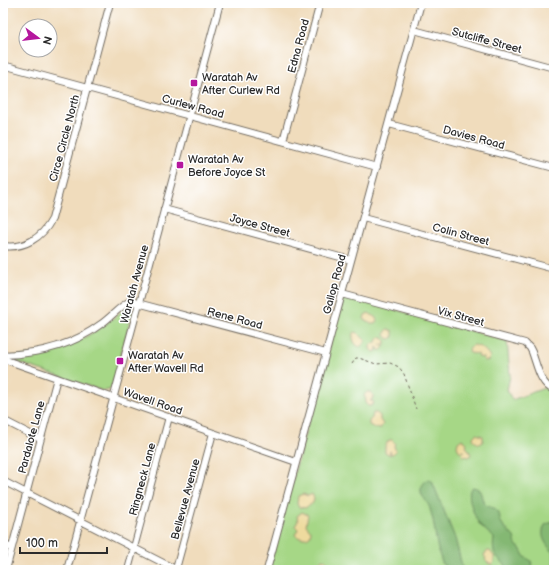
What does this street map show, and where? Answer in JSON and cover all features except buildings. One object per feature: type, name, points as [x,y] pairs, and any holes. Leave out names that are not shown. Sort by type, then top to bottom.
[{"type":"street","name":"Circe Circle North","points":[[3,246],[13,247],[32,242],[48,226],[54,212],[110,3]]},
{"type":"street","name":"Waratah Avenue","points":[[67,570],[220,3]]},
{"type":"street","name":"Edna Road","points":[[283,141],[320,3]]},
{"type":"street","name":"Gallop Road","points":[[267,570],[421,3]]},
{"type":"street","name":"Sutcliffe Street","points":[[414,30],[554,68]]},
{"type":"street","name":"Curlew Road","points":[[3,65],[377,166]]},
{"type":"street","name":"Davies Road","points":[[388,124],[554,168]]},
{"type":"street","name":"Joyce Street","points":[[164,209],[351,260]]},
{"type":"street","name":"Colin Street","points":[[363,218],[554,269]]},
{"type":"street","name":"Vix Street","points":[[342,294],[525,343],[532,352],[542,379],[552,389]]},
{"type":"street","points":[[3,355],[27,354],[67,343],[87,334],[102,324],[130,301],[139,303]]},
{"type":"street","name":"Rene Road","points":[[139,303],[326,353]]},
{"type":"street","name":"Wavell Road","points":[[3,360],[296,462]]},
{"type":"street","name":"Pardalote Lane","points":[[6,570],[56,378]]},
{"type":"street","name":"Ringneck Lane","points":[[128,570],[169,417]]},
{"type":"street","points":[[3,420],[40,440]]},
{"type":"street","name":"Bellevue Avenue","points":[[176,570],[213,434]]},
{"type":"street","points":[[3,481],[176,570]]},
{"type":"street","points":[[3,544],[11,548]]},
{"type":"path","points":[[352,364],[356,358],[359,358],[376,364],[390,363],[399,367],[404,374],[416,409]]},
{"type":"green space","points":[[343,295],[507,341],[510,376],[507,390],[512,400],[547,387],[554,391],[554,570],[268,570]]},
{"type":"green space","points":[[125,308],[133,310],[112,387],[109,390],[103,391],[11,360],[12,357],[44,352],[73,343],[99,328]]},
{"type":"green space","points":[[428,479],[432,481],[455,538],[463,570],[446,570],[439,555],[432,517],[429,507],[421,492],[421,488]]},
{"type":"green space","points":[[472,487],[480,491],[485,504],[498,512],[500,521],[514,537],[516,545],[520,548],[524,556],[531,561],[534,570],[509,570],[497,556],[493,545],[494,538],[476,519],[472,509],[469,494]]},
{"type":"green space","points":[[554,521],[554,553],[544,540],[543,529],[545,525]]},
{"type":"sand","points":[[369,313],[376,318],[377,321],[375,324],[371,324],[364,319],[365,315]]},
{"type":"sand","points":[[388,329],[393,331],[393,337],[391,339],[387,338],[385,335]]},
{"type":"sand","points":[[355,332],[366,341],[360,347],[355,344],[353,340],[353,334]]},
{"type":"sand","points":[[380,337],[385,340],[385,344],[380,345],[384,345],[384,347],[380,351],[377,347],[377,351],[373,352],[370,349],[370,345],[376,342]]},
{"type":"sand","points":[[474,345],[479,346],[485,351],[490,357],[489,360],[485,361],[483,358],[479,357],[478,354],[469,352],[470,347]]},
{"type":"sand","points":[[367,392],[370,392],[373,395],[373,398],[370,401],[373,401],[374,403],[371,406],[368,406],[365,403],[366,400],[364,395]]},
{"type":"sand","points":[[373,413],[377,413],[380,416],[380,420],[383,424],[380,429],[369,425],[369,421],[372,418]]},
{"type":"sand","points":[[476,434],[483,436],[482,443],[479,444],[474,441],[473,437]]},
{"type":"sand","points":[[462,439],[467,443],[466,446],[471,454],[469,457],[463,456],[462,453],[464,451],[460,452],[457,447],[458,442]]},
{"type":"sand","points":[[389,440],[392,440],[395,443],[394,446],[396,451],[391,454],[390,451],[390,455],[385,452],[385,446]]},
{"type":"sand","points":[[303,494],[308,496],[312,494],[314,498],[313,503],[305,508],[299,507],[297,504],[298,496]]},
{"type":"sand","points":[[302,512],[308,515],[306,525],[311,531],[310,536],[305,538],[300,538],[295,535],[298,529],[295,526],[298,521],[297,516]]},
{"type":"sand","points":[[490,551],[494,556],[494,562],[492,565],[485,560],[485,553]]},
{"type":"sand","points":[[322,559],[326,560],[327,563],[325,570],[319,570],[318,565]]},
{"type":"place","name":"Waratah Av After Curlew Rd","points":[[194,83]]},
{"type":"place","name":"Waratah Av Before Joyce St","points":[[180,165]]},
{"type":"place","name":"Waratah Av After Wavell Rd","points":[[120,361]]}]
